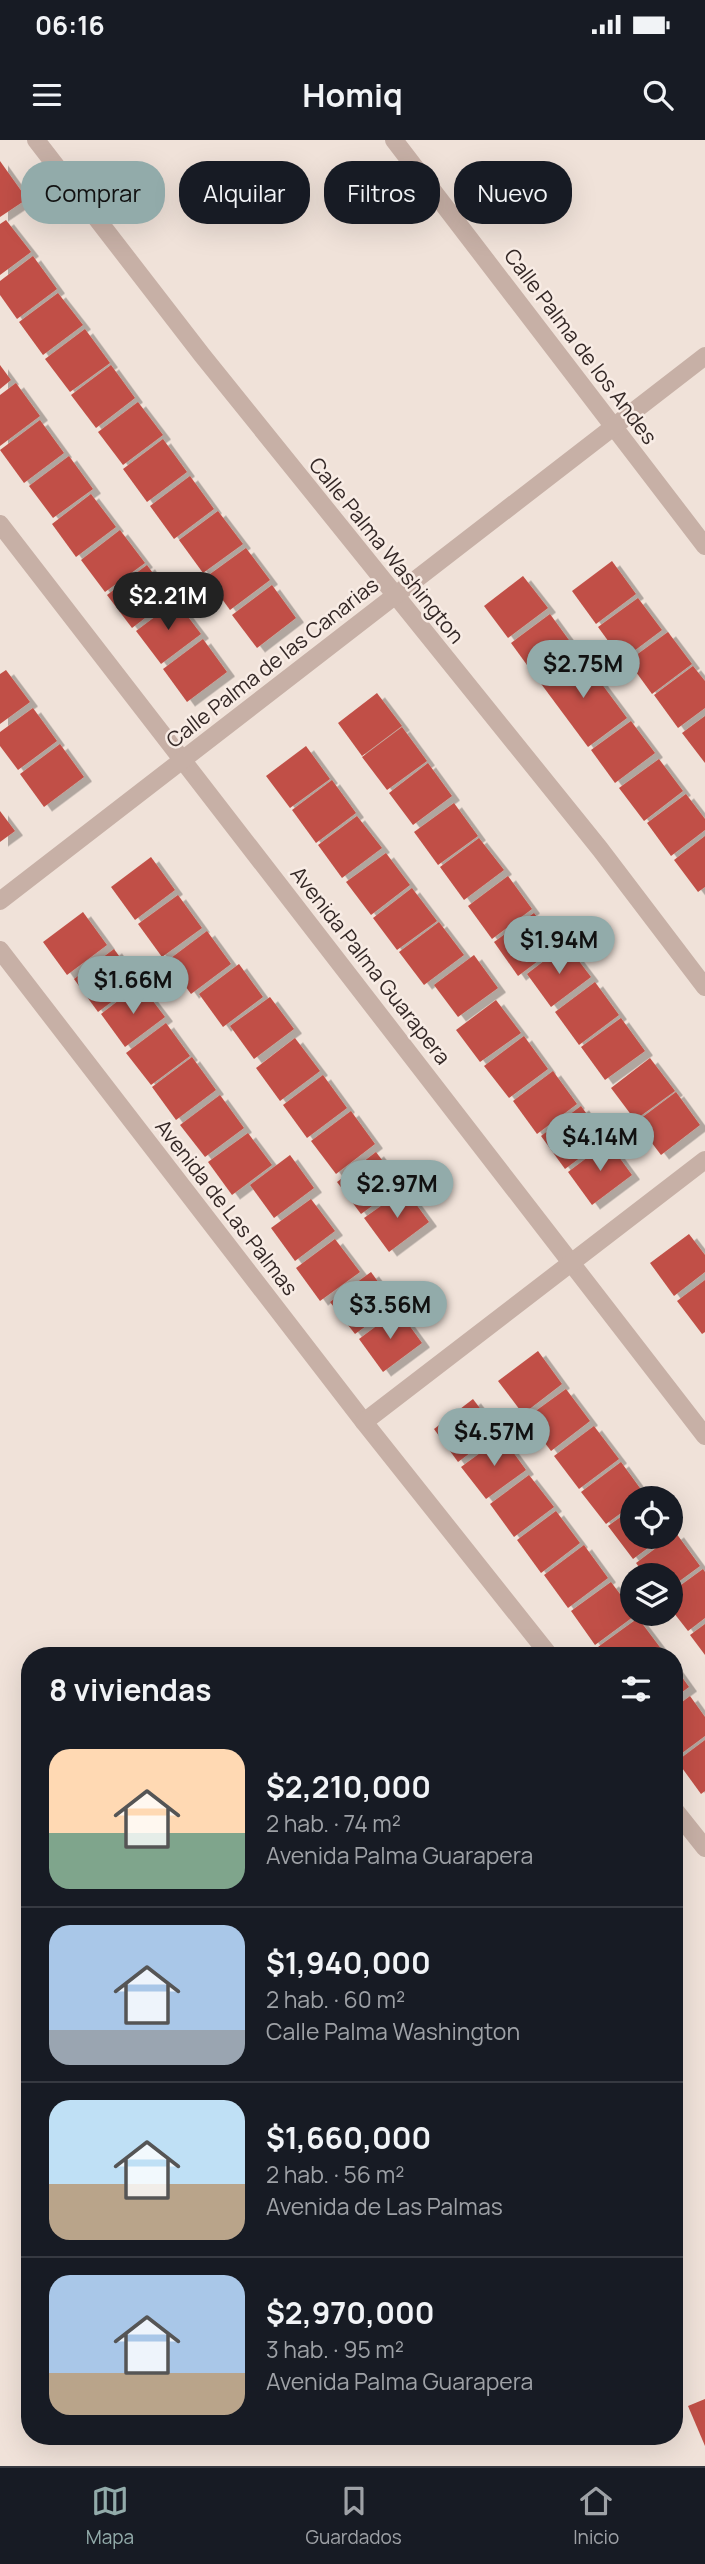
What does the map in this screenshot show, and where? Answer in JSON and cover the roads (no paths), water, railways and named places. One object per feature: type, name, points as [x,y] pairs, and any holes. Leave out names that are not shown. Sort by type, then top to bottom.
[{"type":"street","name":"Calle Palma Washington","points":[[36,140],[202,355],[600,849],[705,987]]},
{"type":"street","name":"Calle Palma de los Andes","points":[[394,140],[705,546]]},
{"type":"street","name":"Calle Palma de las Canarias","points":[[0,901],[705,356]]},
{"type":"street","name":"Avenida Palma Guarapera","points":[[0,524],[705,1436]]},
{"type":"street","name":"Avenida de Las Palmas","points":[[0,950],[364,1422],[544,1647]]},
{"type":"street","points":[[364,1422],[705,1160]]},
{"type":"street","points":[[683,1820],[705,1848]]}]
